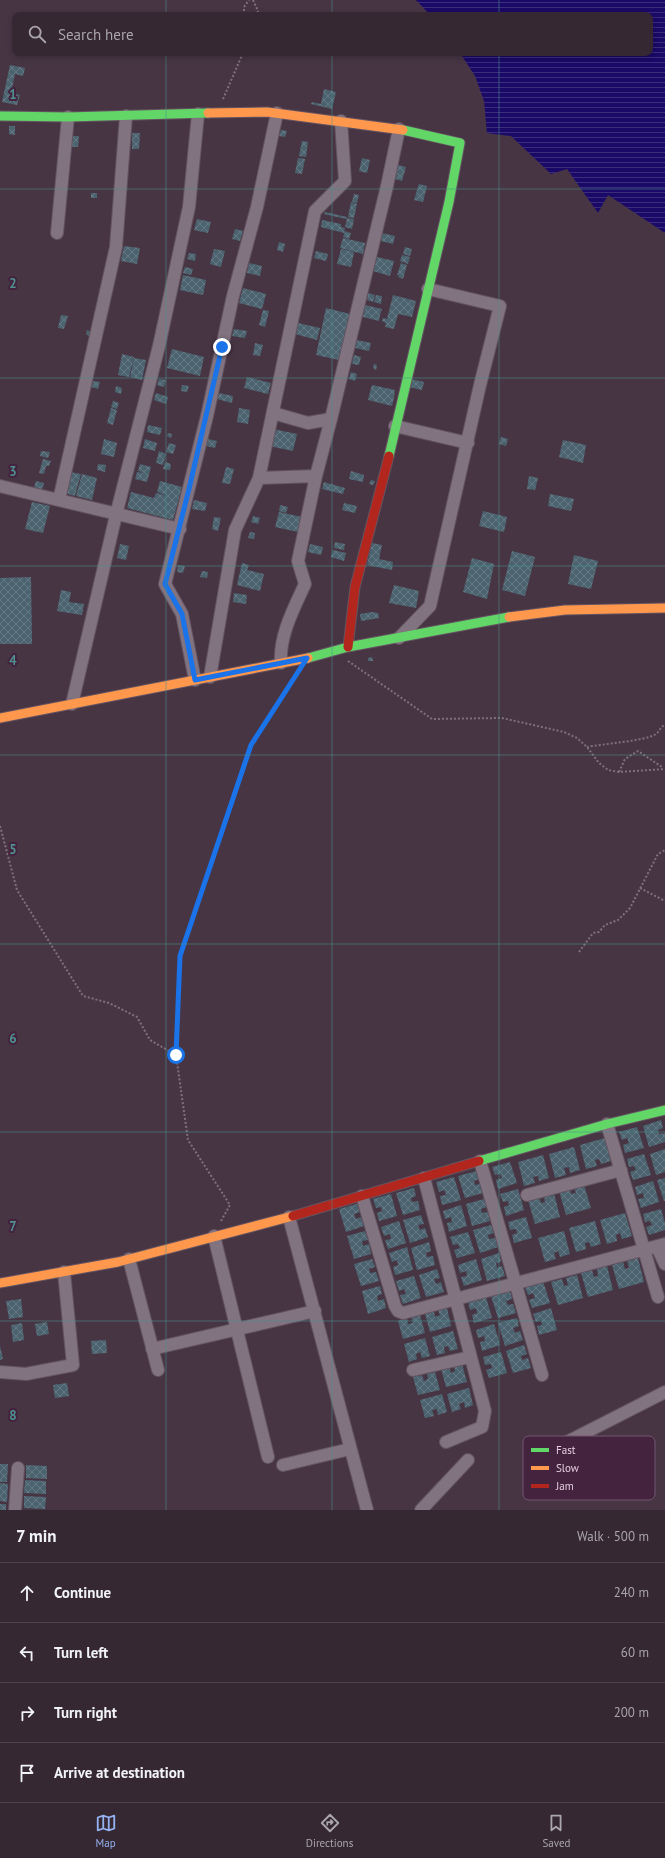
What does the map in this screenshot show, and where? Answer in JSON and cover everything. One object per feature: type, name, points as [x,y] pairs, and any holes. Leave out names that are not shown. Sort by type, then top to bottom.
[{"type":"street","points":[[195,680],[182,614],[165,584],[180,529],[233,296],[256,208],[277,113]]},
{"type":"street","points":[[0,116],[68,117],[277,113],[399,129],[460,143],[449,202],[355,587],[348,647]]},
{"type":"street","points":[[72,704],[116,515],[160,346],[189,207],[198,114]]},
{"type":"street","points":[[59,500],[116,247],[126,116]]},
{"type":"street","points":[[57,233],[68,117]]},
{"type":"street","points":[[210,677],[235,530],[259,478],[315,210],[345,181],[341,121]]},
{"type":"street","points":[[282,663],[280,649],[294,606],[305,584],[298,561],[316,476],[332,420],[399,129]]},
{"type":"street","points":[[399,638],[430,606],[480,385],[500,306],[428,290]]},
{"type":"street","points":[[273,413],[308,423],[332,420]]},
{"type":"street","points":[[395,426],[468,443]]},
{"type":"street","points":[[259,478],[316,476]]},
{"type":"street","points":[[0,486],[116,515],[180,529]]},
{"type":"street","points":[[0,718],[307,658],[332,650],[512,616],[565,610],[665,608]]},
{"type":"street","points":[[0,1283],[129,1259],[289,1217],[607,1124],[665,1112]]},
{"type":"street","points":[[607,1124],[658,1297]]},
{"type":"street","points":[[480,1161],[542,1375]]},
{"type":"street","points":[[527,1195],[621,1170]]},
{"type":"street","points":[[424,1178],[485,1412],[482,1427],[446,1442]]},
{"type":"street","points":[[362,1196],[398,1311],[403,1313],[516,1285],[661,1246],[665,1264]]},
{"type":"street","points":[[289,1217],[367,1510]]},
{"type":"street","points":[[214,1236],[268,1457]]},
{"type":"street","points":[[129,1259],[158,1370]]},
{"type":"street","points":[[0,1372],[26,1374],[73,1365],[64,1272]]},
{"type":"street","points":[[152,1349],[315,1311]]},
{"type":"street","points":[[413,1370],[470,1357]]},
{"type":"street","points":[[579,1436],[665,1392]]},
{"type":"street","points":[[283,1465],[350,1449]]},
{"type":"street","points":[[421,1510],[468,1460]]},
{"type":"street","points":[[15,1510],[18,1468]]},
{"type":"path","points":[[244,12],[244,7],[248,0]]},
{"type":"path","points":[[253,0],[258,12]]},
{"type":"path","points":[[217,113],[241,56]]},
{"type":"path","points":[[332,650],[432,719],[502,718],[564,732],[577,738],[587,747],[599,763],[608,770],[619,772],[664,768]]},
{"type":"path","points":[[214,1236],[230,1205],[188,1140],[176,1055],[180,956],[251,745],[307,658]]},
{"type":"path","points":[[587,747],[643,738],[656,734],[660,727],[665,725]]},
{"type":"path","points":[[619,772],[626,759],[638,751],[647,755],[664,768]]},
{"type":"path","points":[[0,826],[16,890],[83,996],[109,1003],[137,1017],[150,1040],[176,1055]]},
{"type":"path","points":[[579,952],[593,933],[599,932],[606,925],[618,920],[630,908],[658,854],[665,850]]},
{"type":"path","points":[[640,888],[665,901]]},
{"type":"shaded area","points":[[415,0],[665,0],[665,233],[608,195],[598,213],[567,169],[551,174],[511,136],[487,133],[484,101],[475,76],[462,56],[653,56],[653,12],[427,12]]},
{"type":"building","points":[[10,65],[25,68],[23,76],[15,74],[11,93],[20,95],[17,105],[2,102]]},
{"type":"building","points":[[324,89],[336,92],[332,109],[311,104],[312,102],[321,104]]},
{"type":"building","points":[[9,126],[15,126],[15,135],[9,134]]},
{"type":"building","points":[[281,130],[287,131],[285,137],[279,136]]},
{"type":"building","points":[[132,133],[140,133],[139,149],[132,149]]},
{"type":"building","points":[[72,136],[79,136],[78,147],[72,147]]},
{"type":"building","points":[[302,141],[308,142],[306,157],[299,156]]},
{"type":"building","points":[[298,158],[305,159],[302,174],[295,173]]},
{"type":"building","points":[[362,158],[370,160],[367,173],[359,171]]},
{"type":"building","points":[[398,165],[406,167],[402,181],[395,179]]},
{"type":"building","points":[[419,184],[427,186],[423,202],[414,200]]},
{"type":"building","points":[[91,193],[97,193],[97,198],[91,198]]},
{"type":"building","points":[[354,194],[359,195],[357,203],[352,202]]},
{"type":"building","points":[[351,202],[357,204],[354,218],[348,217]]},
{"type":"building","points":[[325,212],[347,217],[346,219],[324,214]]},
{"type":"building","points":[[347,218],[354,219],[352,229],[345,227]]},
{"type":"building","points":[[197,219],[211,222],[208,233],[194,230]]},
{"type":"building","points":[[322,220],[341,224],[341,227],[345,228],[344,233],[321,227]]},
{"type":"building","points":[[235,229],[243,231],[240,241],[232,239]]},
{"type":"building","points":[[345,231],[351,233],[349,239],[343,237]]},
{"type":"building","points":[[382,233],[395,236],[393,244],[381,241]]},
{"type":"building","points":[[343,238],[365,243],[363,254],[340,248]]},
{"type":"building","points":[[279,242],[285,244],[283,252],[277,250]]},
{"type":"building","points":[[124,246],[140,248],[137,264],[121,261]]},
{"type":"building","points":[[405,247],[412,249],[410,256],[403,254]]},
{"type":"building","points":[[214,249],[225,251],[221,267],[210,264]]},
{"type":"building","points":[[341,249],[354,252],[351,267],[337,264]]},
{"type":"building","points":[[316,251],[328,254],[326,261],[314,258]]},
{"type":"building","points":[[189,253],[196,254],[195,261],[187,259]]},
{"type":"building","points":[[402,255],[410,257],[408,264],[400,261]]},
{"type":"building","points":[[377,257],[394,261],[390,276],[373,271]]},
{"type":"building","points":[[249,263],[262,266],[260,276],[247,273]]},
{"type":"building","points":[[401,263],[407,265],[403,279],[397,275]]},
{"type":"building","points":[[185,267],[193,269],[191,275],[183,273]]},
{"type":"building","points":[[183,275],[206,280],[203,295],[180,290]]},
{"type":"building","points":[[243,288],[266,294],[262,309],[239,303]]},
{"type":"building","points":[[368,293],[375,295],[373,302],[367,300]]},
{"type":"building","points":[[376,295],[382,296],[381,304],[374,302]]},
{"type":"building","points":[[393,295],[416,301],[412,317],[398,314],[394,329],[385,327],[386,323],[382,321],[383,318],[387,319]]},
{"type":"building","points":[[365,305],[382,309],[379,321],[363,317]]},
{"type":"building","points":[[326,308],[350,314],[339,360],[316,355]]},
{"type":"building","points":[[263,310],[269,311],[265,327],[259,325]]},
{"type":"building","points":[[61,315],[68,316],[64,329],[58,328]]},
{"type":"building","points":[[298,323],[320,328],[317,340],[295,334]]},
{"type":"building","points":[[234,329],[247,331],[245,338],[232,336]]},
{"type":"building","points":[[87,330],[91,332],[89,336],[86,334]]},
{"type":"building","points":[[357,340],[371,343],[369,351],[355,348]]},
{"type":"building","points":[[255,343],[263,345],[260,356],[253,355]]},
{"type":"building","points":[[172,349],[204,357],[200,376],[167,368]]},
{"type":"building","points":[[122,354],[134,357],[129,377],[118,375]]},
{"type":"building","points":[[354,355],[361,357],[359,365],[352,364]]},
{"type":"building","points":[[134,358],[146,360],[142,380],[130,377]]},
{"type":"building","points":[[374,364],[377,365],[376,370],[373,368]]},
{"type":"building","points":[[351,372],[357,374],[355,381],[349,379]]},
{"type":"building","points":[[247,377],[271,383],[268,394],[244,388]]},
{"type":"building","points":[[159,379],[166,380],[164,387],[157,385]]},
{"type":"building","points":[[411,379],[424,382],[422,390],[409,387]]},
{"type":"building","points":[[93,381],[100,382],[98,389],[91,387]]},
{"type":"building","points":[[182,385],[189,386],[187,392],[181,391]]},
{"type":"building","points":[[372,385],[395,390],[392,406],[368,400]]},
{"type":"building","points":[[116,386],[122,388],[121,394],[115,392]]},
{"type":"building","points":[[156,393],[168,397],[166,404],[154,400]]},
{"type":"building","points":[[219,393],[233,396],[232,403],[217,399]]},
{"type":"building","points":[[113,401],[119,403],[117,409],[111,407]]},
{"type":"building","points":[[111,408],[117,410],[113,425],[107,423]]},
{"type":"building","points":[[239,408],[250,410],[248,424],[237,422]]},
{"type":"building","points":[[148,425],[162,428],[160,435],[147,432]]},
{"type":"building","points":[[273,429],[297,434],[293,451],[269,446]]},
{"type":"building","points":[[168,433],[172,434],[171,438],[167,436]]},
{"type":"building","points":[[501,437],[508,439],[506,446],[499,444]]},
{"type":"building","points":[[104,439],[117,443],[114,457],[101,454]]},
{"type":"building","points":[[145,439],[157,443],[155,451],[143,448]]},
{"type":"building","points":[[208,439],[217,441],[215,448],[206,446]]},
{"type":"building","points":[[563,440],[586,445],[583,463],[559,457]]},
{"type":"building","points":[[169,443],[176,445],[173,454],[166,452]]},
{"type":"building","points":[[41,451],[50,452],[48,458],[40,456]]},
{"type":"building","points":[[159,451],[166,454],[163,465],[156,463]]},
{"type":"building","points":[[43,459],[51,461],[49,466],[46,466],[44,474],[39,473]]},
{"type":"building","points":[[165,462],[171,464],[170,470],[163,469]]},
{"type":"building","points":[[98,464],[106,465],[105,472],[97,470]]},
{"type":"building","points":[[140,464],[151,467],[147,482],[135,479],[137,472],[145,473],[138,471]]},
{"type":"building","points":[[226,467],[234,469],[230,484],[222,483]]},
{"type":"building","points":[[351,471],[364,475],[363,482],[349,479]]},
{"type":"building","points":[[70,472],[81,474],[75,496],[65,493]]},
{"type":"building","points":[[82,474],[97,478],[92,500],[76,496]]},
{"type":"building","points":[[529,476],[538,478],[535,490],[527,489]]},
{"type":"building","points":[[371,480],[375,481],[373,485],[369,484]]},
{"type":"building","points":[[36,481],[44,483],[42,490],[34,488]]},
{"type":"building","points":[[160,481],[182,487],[173,520],[127,508],[131,492],[154,498],[156,493],[168,496],[157,492]]},
{"type":"building","points":[[324,482],[345,488],[343,494],[322,489]]},
{"type":"building","points":[[550,494],[574,499],[571,511],[548,506]]},
{"type":"building","points":[[194,500],[207,503],[205,511],[192,509]]},
{"type":"building","points":[[32,502],[50,506],[43,533],[25,529]]},
{"type":"building","points":[[344,503],[357,506],[355,513],[342,510]]},
{"type":"building","points":[[280,505],[288,507],[286,513],[279,511]]},
{"type":"building","points":[[483,511],[507,517],[504,532],[479,526]]},
{"type":"building","points":[[279,512],[302,517],[298,532],[275,527]]},
{"type":"building","points":[[253,516],[260,518],[258,524],[251,522]]},
{"type":"building","points":[[214,517],[221,518],[218,531],[212,529]]},
{"type":"building","points":[[250,532],[255,533],[254,539],[248,538]]},
{"type":"building","points":[[335,542],[345,544],[344,550],[334,548]]},
{"type":"building","points":[[372,543],[382,545],[379,559],[393,562],[392,570],[367,565]]},
{"type":"building","points":[[120,544],[129,546],[126,560],[117,558]]},
{"type":"building","points":[[310,544],[323,547],[321,555],[308,552]]},
{"type":"building","points":[[333,550],[346,553],[344,561],[331,557]]},
{"type":"building","points":[[512,551],[535,557],[525,596],[502,590]]},
{"type":"building","points":[[574,555],[598,561],[591,589],[568,584]]},
{"type":"building","points":[[472,558],[494,564],[487,599],[463,592]]},
{"type":"building","points":[[242,563],[249,565],[247,570],[264,574],[260,591],[237,585]]},
{"type":"building","points":[[178,565],[185,566],[183,573],[177,572]]},
{"type":"building","points":[[202,571],[208,572],[207,578],[200,577]]},
{"type":"building","points":[[31,577],[32,644],[0,644],[0,578]]},
{"type":"building","points":[[394,585],[419,591],[416,608],[389,603]]},
{"type":"building","points":[[61,590],[71,592],[69,602],[84,604],[82,615],[57,611]]},
{"type":"building","points":[[234,593],[247,595],[246,604],[233,602]]},
{"type":"building","points":[[372,612],[378,613],[379,618],[361,621],[360,614]]},
{"type":"building","points":[[372,657],[373,661],[368,661],[368,658]]},
{"type":"building","points":[[661,1120],[663,1128],[658,1130],[659,1134],[665,1133],[665,1142],[649,1147],[643,1126]]},
{"type":"building","points":[[637,1127],[644,1148],[625,1153],[623,1145],[629,1143],[627,1138],[622,1140],[619,1132]]},
{"type":"building","points":[[605,1138],[611,1161],[601,1164],[599,1159],[595,1160],[597,1166],[586,1169],[580,1145]]},
{"type":"building","points":[[574,1147],[580,1170],[570,1173],[569,1167],[564,1168],[566,1175],[555,1178],[549,1154]]},
{"type":"building","points":[[665,1149],[665,1172],[656,1175],[650,1154]]},
{"type":"building","points":[[644,1154],[651,1175],[633,1180],[630,1172],[636,1170],[634,1166],[629,1167],[627,1159]]},
{"type":"building","points":[[543,1155],[549,1178],[539,1181],[538,1176],[533,1177],[535,1183],[524,1186],[518,1162]]},
{"type":"building","points":[[510,1162],[517,1183],[498,1189],[496,1180],[502,1178],[500,1174],[495,1175],[492,1167]]},
{"type":"building","points":[[477,1171],[479,1179],[474,1181],[475,1185],[480,1184],[483,1193],[465,1198],[458,1176]]},
{"type":"building","points":[[454,1177],[461,1200],[442,1205],[440,1196],[446,1195],[444,1190],[439,1192],[436,1182]]},
{"type":"building","points":[[665,1178],[665,1201],[664,1201],[657,1180]]},
{"type":"building","points":[[653,1181],[659,1202],[641,1208],[638,1199],[644,1198],[643,1193],[637,1195],[635,1187]]},
{"type":"building","points":[[584,1185],[591,1208],[566,1215],[559,1191],[570,1188],[571,1194],[576,1193],[574,1187]]},
{"type":"building","points":[[414,1188],[416,1196],[411,1198],[412,1202],[418,1201],[420,1210],[403,1215],[396,1193]]},
{"type":"building","points":[[518,1189],[524,1210],[506,1216],[504,1207],[509,1205],[508,1201],[503,1202],[500,1194]]},
{"type":"building","points":[[554,1193],[560,1217],[535,1224],[528,1200],[539,1197],[541,1203],[545,1202],[544,1196]]},
{"type":"building","points":[[391,1194],[397,1216],[379,1221],[377,1213],[382,1211],[381,1207],[376,1208],[373,1199]]},
{"type":"building","points":[[484,1199],[487,1207],[481,1209],[482,1213],[488,1212],[490,1221],[472,1226],[466,1204]]},
{"type":"building","points":[[357,1204],[360,1212],[354,1214],[356,1219],[361,1217],[364,1226],[346,1232],[339,1209]]},
{"type":"building","points":[[461,1205],[467,1226],[449,1232],[447,1223],[452,1222],[451,1217],[445,1219],[443,1211]]},
{"type":"building","points":[[661,1209],[665,1223],[665,1230],[649,1235],[646,1227],[652,1225],[650,1221],[645,1222],[643,1214]]},
{"type":"building","points":[[625,1213],[632,1236],[622,1239],[620,1233],[616,1235],[617,1241],[607,1244],[600,1220]]},
{"type":"building","points":[[421,1215],[424,1224],[418,1225],[420,1230],[425,1228],[428,1237],[410,1243],[403,1220]]},
{"type":"building","points":[[526,1217],[532,1238],[514,1243],[512,1235],[517,1233],[516,1229],[510,1230],[508,1222]]},
{"type":"building","points":[[399,1221],[406,1243],[388,1249],[385,1240],[391,1239],[390,1234],[384,1236],[381,1227]]},
{"type":"building","points":[[595,1221],[601,1244],[591,1247],[589,1242],[585,1243],[586,1249],[576,1252],[569,1228]]},
{"type":"building","points":[[491,1225],[494,1233],[488,1235],[489,1239],[495,1238],[498,1247],[480,1253],[473,1230]]},
{"type":"building","points":[[365,1231],[368,1240],[362,1241],[363,1246],[369,1244],[371,1254],[354,1259],[347,1236]]},
{"type":"building","points":[[564,1231],[570,1254],[560,1257],[558,1251],[554,1253],[556,1259],[545,1262],[538,1238]]},
{"type":"building","points":[[468,1232],[475,1253],[457,1258],[454,1250],[460,1248],[458,1244],[453,1245],[450,1237]]},
{"type":"building","points":[[429,1242],[431,1251],[426,1253],[427,1257],[433,1256],[435,1265],[417,1270],[411,1248]]},
{"type":"building","points":[[407,1247],[413,1270],[395,1275],[393,1267],[398,1265],[397,1260],[392,1262],[389,1253]]},
{"type":"building","points":[[499,1253],[501,1262],[496,1263],[497,1268],[502,1266],[505,1276],[487,1281],[481,1259]]},
{"type":"building","points":[[638,1258],[644,1282],[619,1289],[612,1265],[623,1262],[625,1269],[629,1268],[627,1261]]},
{"type":"building","points":[[372,1259],[375,1267],[369,1269],[370,1273],[376,1272],[379,1281],[361,1286],[354,1264]]},
{"type":"building","points":[[476,1259],[482,1280],[464,1286],[461,1277],[467,1276],[466,1271],[460,1273],[458,1265]]},
{"type":"building","points":[[607,1266],[613,1290],[588,1297],[581,1273],[592,1270],[594,1277],[598,1276],[597,1269]]},
{"type":"building","points":[[437,1269],[440,1278],[434,1279],[436,1284],[441,1282],[444,1292],[426,1297],[419,1275]]},
{"type":"building","points":[[577,1275],[583,1298],[558,1305],[551,1282],[562,1279],[564,1286],[568,1285],[566,1278]]},
{"type":"building","points":[[414,1276],[421,1298],[403,1304],[400,1295],[406,1294],[404,1289],[399,1291],[396,1281]]},
{"type":"building","points":[[543,1281],[550,1303],[532,1308],[529,1300],[535,1298],[533,1293],[528,1295],[525,1287]]},
{"type":"building","points":[[380,1286],[382,1294],[377,1296],[378,1301],[384,1299],[386,1308],[368,1314],[362,1291]]},
{"type":"building","points":[[510,1290],[512,1299],[506,1301],[508,1305],[513,1304],[516,1313],[498,1318],[491,1296]]},
{"type":"building","points":[[486,1297],[492,1318],[474,1323],[472,1315],[477,1313],[476,1308],[470,1310],[468,1302]]},
{"type":"building","points":[[21,1299],[23,1317],[9,1319],[6,1301]]},
{"type":"building","points":[[447,1308],[451,1326],[430,1332],[425,1314],[434,1311],[435,1317],[440,1315],[438,1310]]},
{"type":"building","points":[[551,1308],[557,1330],[539,1335],[537,1326],[542,1325],[541,1320],[536,1322],[533,1314]]},
{"type":"building","points":[[420,1315],[425,1333],[403,1339],[398,1321],[407,1318],[408,1324],[413,1323],[411,1317]]},
{"type":"building","points":[[517,1318],[519,1326],[513,1328],[515,1333],[520,1331],[523,1340],[505,1346],[498,1323]]},
{"type":"building","points":[[47,1322],[49,1334],[37,1336],[35,1324]]},
{"type":"building","points":[[22,1323],[24,1340],[13,1342],[11,1325]]},
{"type":"building","points":[[494,1324],[500,1345],[482,1351],[480,1342],[485,1341],[484,1336],[478,1338],[476,1330]]},
{"type":"building","points":[[453,1331],[458,1349],[450,1351],[448,1346],[444,1347],[445,1353],[437,1355],[432,1337]]},
{"type":"building","points":[[425,1338],[430,1356],[422,1358],[420,1352],[416,1354],[417,1359],[409,1362],[404,1344]]},
{"type":"building","points":[[106,1340],[107,1353],[92,1354],[91,1341]]},
{"type":"building","points":[[524,1345],[527,1354],[521,1356],[522,1360],[528,1358],[531,1368],[513,1373],[506,1351]]},
{"type":"building","points":[[0,1346],[3,1359],[0,1360]]},
{"type":"building","points":[[501,1352],[507,1373],[489,1378],[486,1370],[492,1368],[491,1364],[485,1365],[483,1357]]},
{"type":"building","points":[[462,1364],[467,1382],[446,1387],[441,1369],[449,1367],[451,1373],[455,1371],[454,1366]]},
{"type":"building","points":[[435,1372],[440,1390],[418,1395],[413,1377],[422,1375],[424,1381],[428,1379],[427,1374]]},
{"type":"building","points":[[67,1383],[69,1396],[55,1398],[53,1385]]},
{"type":"building","points":[[469,1388],[473,1405],[465,1408],[464,1402],[459,1404],[461,1409],[452,1412],[447,1394]]},
{"type":"building","points":[[442,1394],[447,1412],[438,1415],[437,1409],[432,1410],[434,1416],[425,1418],[420,1400]]},
{"type":"building","points":[[0,1464],[8,1464],[7,1482],[0,1482]]},
{"type":"building","points":[[26,1465],[47,1466],[47,1479],[26,1478]]},
{"type":"building","points":[[25,1480],[46,1481],[46,1494],[24,1493]]},
{"type":"building","points":[[0,1483],[8,1484],[7,1502],[0,1501]]},
{"type":"building","points":[[24,1496],[46,1497],[45,1509],[24,1508]]},
{"type":"building","points":[[0,1504],[6,1504],[6,1510],[0,1510]]},
{"type":"traffic: fast","points":[[0,116],[68,117],[208,113]]},
{"type":"traffic: fast","points":[[389,456],[449,202],[460,143],[403,130]]},
{"type":"traffic: fast","points":[[308,658],[348,647],[509,617]]},
{"type":"traffic: fast","points":[[479,1161],[607,1124],[665,1110]]},
{"type":"traffic: slow","points":[[208,113],[267,112],[403,130]]},
{"type":"traffic: slow","points":[[509,617],[565,610],[665,608]]},
{"type":"traffic: slow","points":[[0,718],[308,658]]},
{"type":"traffic: slow","points":[[0,1283],[118,1262],[293,1216]]},
{"type":"traffic: jam","points":[[348,647],[355,587],[389,456]]},
{"type":"traffic: jam","points":[[293,1216],[479,1161]]},
{"type":"route","points":[[176,1055],[180,956],[251,745],[307,658],[195,680],[182,614],[165,584],[207,416],[222,347]]}]
